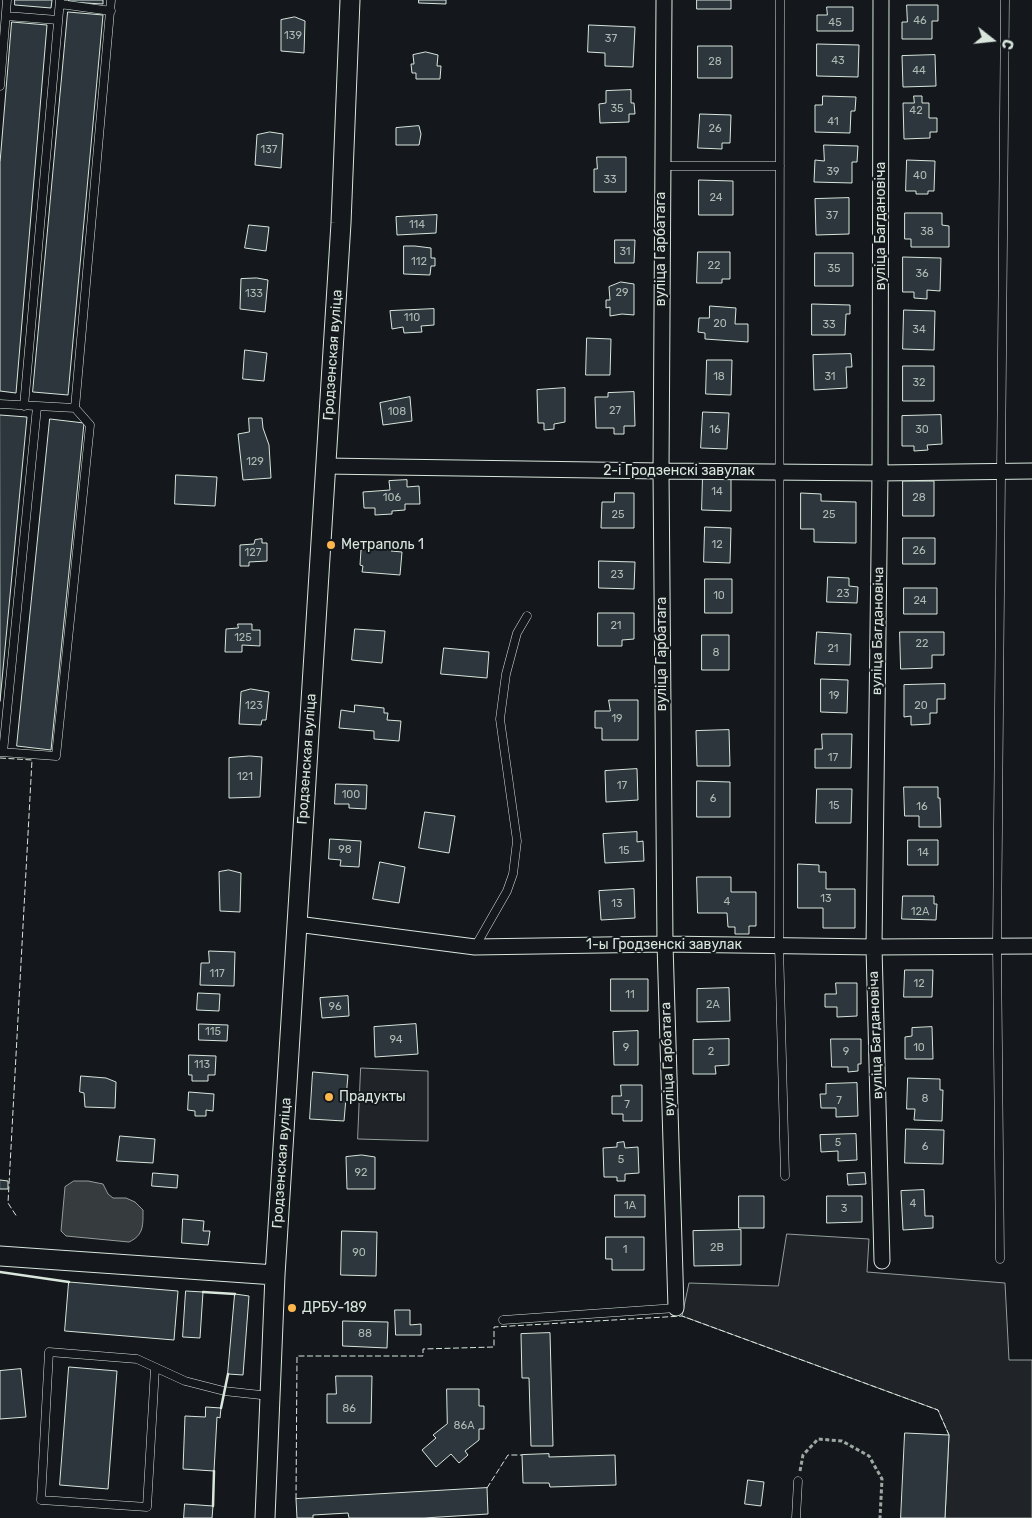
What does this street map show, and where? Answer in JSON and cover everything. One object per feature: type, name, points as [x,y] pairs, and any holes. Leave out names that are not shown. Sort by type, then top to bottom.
[{"type":"street","name":"Гродзенская вуліца","points":[[265,1518],[275,1275],[341,223],[350,0]]},
{"type":"street","name":"вуліца Гарбатага","points":[[664,0],[661,471],[665,944],[676,1308]]},
{"type":"street","name":"вуліца Багдановіча","points":[[881,0],[880,472],[874,947],[882,1261]]},
{"type":"street","name":"2-і Гродзенскі завулак","points":[[326,466],[661,471],[1032,471]]},
{"type":"street","name":"1-ы Гродзенскі завулак","points":[[297,924],[475,947],[665,944],[874,947],[1032,946]]},
{"type":"street","points":[[0,1256],[275,1275]]},
{"type":"lane","points":[[0,86],[2,33],[7,0]]},
{"type":"lane","points":[[37,407],[2,752],[56,756],[90,425],[76,408],[111,0]]},
{"type":"lane","points":[[780,0],[779,945],[785,1176]]},
{"type":"lane","points":[[1000,1259],[997,945],[1005,0]]},
{"type":"lane","points":[[24,406],[60,2],[111,11]]},
{"type":"lane","points":[[6,16],[58,20]]},
{"type":"lane","points":[[662,166],[780,166]]},
{"type":"lane","points":[[0,404],[76,408]]},
{"type":"lane","points":[[475,947],[507,891],[513,874],[517,841],[500,719],[506,674],[517,633],[527,616]]},
{"type":"lane","points":[[503,1320],[676,1308]]},
{"type":"lane","points":[[155,1368],[147,1507],[41,1500],[49,1352],[137,1359],[184,1382],[224,1391],[270,1396]]},
{"type":"lane","points":[[796,1518],[798,1481]]},
{"type":"path","points":[[798,1481],[803,1455],[818,1439],[842,1441],[869,1456],[882,1479],[880,1518]]},
{"type":"shaded area","points":[[361,1068],[428,1071],[428,1141],[358,1139]]},
{"type":"shaded area","points":[[74,1181],[103,1184],[108,1194],[113,1198],[126,1198],[135,1202],[143,1210],[143,1225],[138,1236],[129,1242],[66,1236],[61,1231],[65,1187]]},
{"type":"shaded area","points":[[787,1234],[869,1239],[867,1272],[1005,1283],[1009,1360],[1032,1360],[1032,1518],[945,1518],[949,1435],[938,1410],[682,1316],[689,1283],[778,1286]]},
{"type":"building","points":[[15,0],[52,0],[51,8],[15,5]]},
{"type":"building","points":[[69,0],[103,0],[103,4],[69,2]]},
{"type":"building","points":[[419,0],[446,0],[446,4],[419,3]]},
{"type":"building","points":[[697,0],[731,0],[731,9],[697,9]]},
{"type":"building","points":[[907,5],[938,5],[938,21],[932,21],[932,39],[902,39],[902,22],[907,22]]},
{"type":"building","points":[[827,7],[853,7],[853,31],[817,31],[817,15],[827,15]]},
{"type":"building","points":[[68,12],[103,15],[68,395],[33,392]]},
{"type":"building","points":[[295,17],[305,21],[304,53],[281,51],[281,20]]},
{"type":"building","points":[[12,22],[47,25],[16,393],[0,391],[0,163]]},
{"type":"building","points":[[589,25],[635,27],[633,67],[605,66],[605,53],[588,52]]},
{"type":"building","points":[[817,44],[859,45],[858,77],[817,76]]},
{"type":"building","points":[[698,46],[732,46],[732,78],[698,78]]},
{"type":"building","points":[[426,52],[438,55],[437,66],[441,66],[440,79],[416,79],[416,73],[412,73],[413,55]]},
{"type":"building","points":[[935,55],[936,86],[903,87],[902,56]]},
{"type":"building","points":[[631,90],[631,103],[634,103],[635,114],[629,114],[629,122],[600,123],[599,104],[606,103],[606,91]]},
{"type":"building","points":[[823,96],[856,97],[855,111],[851,111],[850,133],[815,132],[815,105],[822,105]]},
{"type":"building","points":[[914,96],[922,96],[922,103],[929,103],[929,118],[937,118],[937,132],[930,132],[930,138],[904,139],[903,103],[914,103]]},
{"type":"building","points":[[700,114],[731,115],[730,143],[722,143],[722,149],[698,148]]},
{"type":"building","points":[[419,126],[421,134],[419,145],[396,145],[396,128]]},
{"type":"building","points":[[270,132],[283,134],[281,168],[255,165],[257,135]]},
{"type":"building","points":[[824,145],[858,146],[857,162],[852,162],[852,183],[814,182],[815,160],[824,161]]},
{"type":"building","points":[[597,157],[626,157],[626,192],[594,192],[594,169],[597,169]]},
{"type":"building","points":[[907,160],[935,161],[934,191],[928,191],[928,194],[916,194],[916,191],[906,191]]},
{"type":"building","points":[[699,180],[733,181],[733,215],[699,215]]},
{"type":"building","points":[[849,198],[849,234],[816,235],[815,199]]},
{"type":"building","points":[[905,213],[942,213],[942,225],[949,226],[949,247],[911,247],[911,239],[905,239]]},
{"type":"building","points":[[437,215],[436,233],[397,235],[396,217]]},
{"type":"building","points":[[249,225],[269,227],[266,251],[245,248]]},
{"type":"building","points":[[615,240],[635,240],[634,263],[615,263]]},
{"type":"building","points":[[404,246],[431,248],[431,258],[435,258],[435,266],[431,266],[430,275],[404,274]]},
{"type":"building","points":[[698,252],[730,252],[730,279],[722,279],[722,283],[697,283]]},
{"type":"building","points":[[815,253],[853,253],[853,286],[815,286]]},
{"type":"building","points":[[903,257],[941,258],[940,291],[927,290],[927,299],[914,298],[914,292],[903,292]]},
{"type":"building","points":[[257,278],[268,280],[265,312],[240,309],[241,279]]},
{"type":"building","points":[[621,282],[634,284],[634,315],[610,316],[610,307],[606,308],[606,300],[610,300],[609,287]]},
{"type":"building","points":[[812,304],[850,305],[850,314],[846,314],[845,335],[812,335]]},
{"type":"building","points":[[710,306],[736,308],[735,324],[748,324],[748,342],[705,339],[705,333],[698,332],[699,318],[709,318]]},
{"type":"building","points":[[434,309],[434,325],[421,326],[422,332],[404,333],[403,327],[392,329],[390,311]]},
{"type":"building","points":[[904,310],[935,311],[934,350],[903,349]]},
{"type":"building","points":[[587,338],[611,339],[610,375],[586,375]]},
{"type":"building","points":[[245,350],[267,353],[264,381],[243,379]]},
{"type":"building","points":[[851,354],[852,367],[846,367],[847,388],[814,390],[813,355]]},
{"type":"building","points":[[707,360],[732,360],[731,395],[706,394]]},
{"type":"building","points":[[903,366],[934,366],[934,401],[903,401]]},
{"type":"building","points":[[565,388],[565,422],[554,424],[554,429],[544,430],[544,423],[538,423],[537,390]]},
{"type":"building","points":[[634,392],[635,426],[624,426],[624,434],[614,434],[614,428],[596,428],[595,397],[608,397],[608,393]]},
{"type":"building","points":[[410,397],[412,421],[383,425],[380,403]]},
{"type":"building","points":[[703,412],[729,413],[727,449],[701,448]]},
{"type":"building","points":[[0,415],[27,417],[0,701]]},
{"type":"building","points":[[941,415],[942,444],[927,445],[928,450],[914,451],[914,446],[902,446],[902,416]]},
{"type":"building","points":[[249,418],[262,418],[263,428],[269,445],[271,478],[243,480],[238,434],[249,432]]},
{"type":"building","points":[[50,419],[84,423],[51,750],[17,746]]},
{"type":"building","points":[[703,474],[731,475],[731,511],[702,510]]},
{"type":"building","points":[[176,475],[217,477],[215,506],[175,504]]},
{"type":"building","points":[[407,480],[407,487],[419,486],[420,504],[405,504],[405,510],[392,511],[392,514],[375,515],[375,508],[364,508],[363,492],[390,490],[389,481]]},
{"type":"building","points":[[903,481],[934,481],[934,516],[903,516]]},
{"type":"building","points":[[615,493],[634,493],[634,528],[601,528],[602,502],[614,502]]},
{"type":"building","points":[[801,493],[821,494],[821,501],[856,502],[856,543],[814,542],[814,529],[801,529]]},
{"type":"building","points":[[705,527],[731,528],[730,563],[704,562]]},
{"type":"building","points":[[903,538],[935,538],[935,564],[903,564]]},
{"type":"building","points":[[262,539],[262,543],[267,543],[267,561],[249,562],[249,566],[240,566],[240,545],[254,544],[255,540]]},
{"type":"building","points":[[364,544],[392,546],[391,551],[402,552],[400,575],[362,572],[363,566],[360,565],[361,550],[364,550]]},
{"type":"building","points":[[599,561],[635,562],[634,589],[599,588]]},
{"type":"building","points":[[828,577],[849,578],[849,586],[858,587],[857,603],[827,602]]},
{"type":"building","points":[[705,579],[732,579],[732,613],[705,613]]},
{"type":"building","points":[[904,588],[937,588],[937,614],[904,614]]},
{"type":"building","points":[[598,613],[634,613],[634,639],[622,640],[622,646],[598,646]]},
{"type":"building","points":[[238,624],[252,624],[252,630],[260,630],[260,646],[242,645],[242,652],[225,652],[226,629],[238,628]]},
{"type":"building","points":[[355,629],[385,631],[382,663],[352,660]]},
{"type":"building","points":[[817,632],[851,634],[850,665],[815,664]]},
{"type":"building","points":[[900,632],[944,632],[944,655],[932,655],[932,668],[901,669]]},
{"type":"building","points":[[702,635],[729,635],[729,670],[702,670]]},
{"type":"building","points":[[444,648],[489,652],[487,678],[441,674]]},
{"type":"building","points":[[821,679],[848,680],[847,713],[821,712]]},
{"type":"building","points":[[945,684],[945,699],[937,699],[937,713],[930,713],[930,724],[911,725],[911,716],[904,717],[904,685]]},
{"type":"building","points":[[251,689],[269,692],[266,720],[262,720],[261,725],[239,724],[241,692]]},
{"type":"building","points":[[609,700],[638,700],[638,740],[602,740],[602,728],[595,728],[595,711],[610,711]]},
{"type":"building","points":[[355,705],[384,708],[384,713],[388,713],[387,720],[401,721],[399,741],[374,739],[374,731],[339,728],[341,710],[354,712]]},
{"type":"building","points":[[729,730],[730,766],[697,766],[696,731]]},
{"type":"building","points":[[822,734],[852,734],[851,768],[815,768],[815,749],[822,749]]},
{"type":"building","points":[[262,757],[260,797],[229,798],[229,758]]},
{"type":"building","points":[[637,769],[638,800],[606,802],[605,771]]},
{"type":"building","points":[[697,781],[730,782],[730,817],[697,817]]},
{"type":"building","points":[[336,784],[367,785],[366,809],[349,808],[349,804],[335,804]]},
{"type":"building","points":[[904,787],[938,787],[941,827],[919,827],[919,816],[905,816]]},
{"type":"building","points":[[817,789],[852,789],[851,823],[816,823]]},
{"type":"building","points":[[425,812],[455,816],[449,853],[419,848]]},
{"type":"building","points":[[637,832],[637,842],[643,841],[644,861],[605,863],[603,834]]},
{"type":"building","points":[[330,839],[361,841],[359,867],[340,866],[341,860],[329,859]]},
{"type":"building","points":[[908,840],[938,840],[938,865],[908,865]]},
{"type":"building","points":[[380,862],[405,867],[399,903],[373,899]]},
{"type":"building","points":[[798,864],[819,865],[819,872],[826,872],[826,889],[855,889],[855,928],[823,928],[823,908],[798,908]]},
{"type":"building","points":[[229,870],[241,873],[240,912],[220,911],[219,872]]},
{"type":"building","points":[[697,877],[731,877],[731,892],[756,892],[756,926],[749,926],[749,934],[735,934],[735,927],[728,927],[727,913],[698,913]]},
{"type":"building","points":[[634,889],[635,918],[601,920],[599,891]]},
{"type":"building","points":[[903,896],[934,896],[934,904],[937,904],[936,920],[902,919]]},
{"type":"building","points":[[209,951],[235,952],[234,986],[200,985],[201,963],[209,963]]},
{"type":"building","points":[[905,970],[933,970],[932,997],[904,997]]},
{"type":"building","points":[[611,979],[648,979],[648,1011],[611,1011]]},
{"type":"building","points":[[836,983],[857,983],[857,1016],[837,1017],[837,1007],[825,1007],[825,994],[836,994]]},
{"type":"building","points":[[729,988],[730,1021],[697,1022],[697,989]]},
{"type":"building","points":[[198,993],[220,994],[219,1011],[197,1010]]},
{"type":"building","points":[[348,996],[349,1016],[322,1018],[320,998]]},
{"type":"building","points":[[199,1024],[228,1025],[227,1041],[199,1040]]},
{"type":"building","points":[[416,1024],[418,1054],[375,1057],[374,1027]]},
{"type":"building","points":[[932,1027],[933,1059],[905,1059],[905,1037],[912,1036],[912,1028]]},
{"type":"building","points":[[638,1031],[638,1065],[614,1065],[613,1032]]},
{"type":"building","points":[[729,1039],[729,1065],[715,1066],[716,1074],[693,1074],[693,1040]]},
{"type":"building","points":[[831,1039],[861,1039],[861,1064],[858,1064],[858,1071],[848,1072],[848,1067],[832,1067]]},
{"type":"building","points":[[189,1055],[216,1056],[215,1075],[208,1075],[208,1081],[192,1081],[192,1075],[189,1075]]},
{"type":"building","name":"Прадукты","points":[[313,1072],[348,1075],[344,1121],[310,1119]]},
{"type":"building","points":[[81,1076],[106,1078],[116,1082],[115,1108],[85,1107],[84,1093],[80,1092]]},
{"type":"building","points":[[908,1078],[940,1079],[940,1090],[943,1090],[942,1121],[914,1120],[915,1109],[907,1109]]},
{"type":"building","points":[[857,1083],[858,1116],[836,1117],[836,1108],[821,1108],[820,1094],[826,1094],[826,1084]]},
{"type":"building","points":[[621,1085],[642,1085],[642,1121],[623,1121],[623,1114],[612,1114],[612,1096],[621,1096]]},
{"type":"building","points":[[189,1092],[214,1094],[213,1111],[206,1110],[206,1116],[195,1116],[195,1111],[188,1110]]},
{"type":"building","points":[[906,1129],[944,1130],[943,1164],[905,1163]]},
{"type":"building","points":[[856,1134],[857,1160],[838,1161],[838,1151],[821,1152],[820,1135]]},
{"type":"building","points":[[120,1136],[155,1139],[153,1163],[117,1161]]},
{"type":"building","points":[[624,1142],[625,1148],[638,1147],[639,1173],[625,1174],[625,1181],[617,1181],[617,1177],[604,1177],[603,1148],[617,1147],[617,1143]]},
{"type":"building","points":[[362,1155],[375,1157],[375,1189],[347,1189],[346,1157]]},
{"type":"building","points":[[153,1173],[178,1175],[177,1188],[152,1186]]},
{"type":"building","points":[[865,1173],[866,1184],[848,1185],[847,1174]]},
{"type":"building","points":[[0,1180],[8,1181],[8,1189],[0,1189]]},
{"type":"building","points":[[924,1190],[925,1216],[933,1216],[933,1228],[903,1230],[901,1191]]},
{"type":"building","points":[[615,1195],[645,1195],[645,1217],[615,1217]]},
{"type":"building","points":[[739,1196],[764,1196],[764,1228],[739,1228]]},
{"type":"building","points":[[827,1196],[862,1196],[862,1222],[827,1223]]},
{"type":"building","points":[[183,1219],[204,1221],[203,1231],[210,1231],[208,1245],[182,1243]]},
{"type":"building","points":[[741,1230],[741,1265],[694,1266],[693,1231]]},
{"type":"building","points":[[342,1231],[377,1232],[376,1276],[341,1275]]},
{"type":"building","points":[[606,1237],[644,1237],[644,1270],[612,1270],[612,1259],[606,1259]]},
{"type":"building","points":[[69,1282],[178,1291],[174,1340],[65,1331]]},
{"type":"building","points":[[186,1291],[203,1292],[200,1338],[183,1337]]},
{"type":"building","points":[[235,1294],[249,1296],[243,1375],[228,1374]]},
{"type":"building","points":[[395,1310],[410,1310],[410,1325],[421,1324],[421,1335],[396,1335]]},
{"type":"building","points":[[343,1321],[388,1322],[387,1348],[343,1346]]},
{"type":"building","points":[[550,1333],[553,1446],[531,1446],[529,1378],[522,1378],[521,1334]]},
{"type":"building","points":[[69,1367],[117,1371],[108,1489],[60,1485]]},
{"type":"building","points":[[21,1369],[26,1417],[0,1419],[0,1371]]},
{"type":"building","points":[[336,1376],[372,1376],[371,1423],[327,1423],[327,1394],[336,1394]]},
{"type":"building","points":[[447,1389],[479,1389],[479,1406],[484,1406],[484,1429],[479,1429],[479,1440],[465,1451],[468,1455],[459,1463],[451,1454],[436,1467],[422,1450],[436,1438],[433,1435],[447,1424]]},
{"type":"building","points":[[206,1407],[221,1408],[220,1418],[217,1417],[214,1471],[183,1469],[185,1416],[205,1417]]},
{"type":"building","points":[[905,1433],[949,1435],[945,1518],[901,1518]]},
{"type":"building","points":[[549,1454],[549,1457],[615,1455],[616,1485],[550,1487],[549,1483],[523,1483],[522,1455]]},
{"type":"building","points":[[748,1480],[764,1482],[761,1506],[745,1504]]},
{"type":"building","points":[[487,1488],[488,1514],[424,1518],[349,1518],[348,1513],[313,1515],[313,1518],[297,1518],[296,1499]]},
{"type":"building","points":[[185,1504],[213,1506],[212,1518],[184,1518]]},
{"type":"fence","points":[[0,758],[32,760],[8,1203],[17,1217]]},
{"type":"fence","points":[[296,1499],[297,1356],[423,1356],[423,1349],[494,1347],[494,1327],[682,1316],[938,1410],[949,1435]]},
{"type":"fence","points":[[487,1488],[508,1455],[522,1455]]},
{"type":"wall","points":[[0,1272],[69,1282]]},
{"type":"wall","points":[[203,1292],[235,1294]]},
{"type":"wall","points":[[221,1408],[228,1374]]},
{"type":"wall","points":[[213,1506],[214,1471]]},
{"type":"place","name":"Метраполь 1","points":[[331,545]]},
{"type":"place","name":"Прадукты","points":[[329,1097]]},
{"type":"place","name":"ДРБУ-189","points":[[292,1308]]}]
